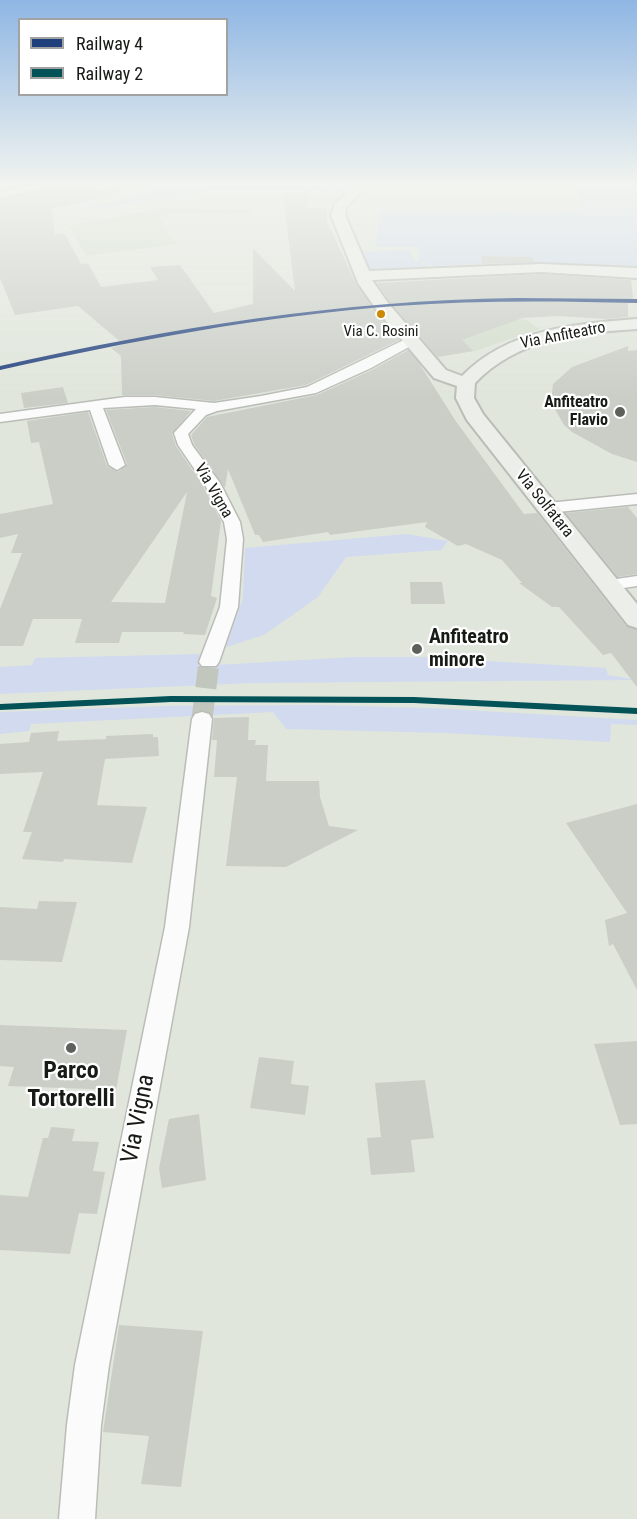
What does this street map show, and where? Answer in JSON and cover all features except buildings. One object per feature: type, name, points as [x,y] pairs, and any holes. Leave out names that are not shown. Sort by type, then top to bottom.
[{"type":"street","points":[[354,256],[363,276],[382,306],[440,374],[452,380],[466,382]]},
{"type":"street","points":[[363,276],[540,268],[637,273]]},
{"type":"street","name":"Via Anfiteatro","points":[[466,382],[492,357],[515,345],[547,336],[637,324]]},
{"type":"street","points":[[0,418],[125,401],[155,400],[213,407],[311,390],[412,340]]},
{"type":"street","name":"Via Solfatara","points":[[466,382],[465,398],[474,416],[637,620]]},
{"type":"street","points":[[95,405],[117,465]]},
{"type":"street","name":"Via Vigna","points":[[209,662],[229,607],[235,539],[232,522],[212,483],[186,445],[182,433],[201,412],[213,407]]},
{"type":"street","points":[[548,508],[637,499]]},
{"type":"street","points":[[609,585],[637,581]]},
{"type":"street","name":"Via Vigna","points":[[77,1519],[84,1425],[92,1365],[177,927],[202,719]]},
{"type":"shaded area","points":[[363,256],[412,256],[414,260],[431,266],[370,270]]},
{"type":"shaded area","points":[[419,256],[637,256],[637,266],[500,263],[434,266],[419,261]]},
{"type":"shaded area","points":[[434,295],[458,326],[525,319],[540,329],[475,351],[436,357],[386,299]]},
{"type":"shaded area","points":[[407,534],[448,541],[441,550],[346,557],[318,597],[264,635],[226,647],[243,598],[245,548]]},
{"type":"shaded area","points":[[200,654],[199,666],[354,657],[421,657],[606,668],[608,675],[637,680],[251,683],[0,694],[0,667],[32,665],[35,658]]},
{"type":"shaded area","points":[[316,705],[431,708],[637,720],[637,725],[611,724],[610,742],[445,733],[286,729],[273,712],[31,724],[29,731],[0,734],[0,712],[164,706]]},
{"type":"tunnel","points":[[202,719],[209,662]]},
{"type":"rail line","name":"4","points":[[0,368],[197,329],[346,308],[486,300],[637,301]]},
{"type":"rail line","name":"2","points":[[0,707],[171,699],[414,700],[637,711]]},
{"type":"place","name":"Via C. Rosini","points":[[381,314]]},
{"type":"place","name":"Anfiteatro Flavio","points":[[620,412]]},
{"type":"place","name":"Anfiteatro minore","points":[[417,649]]},
{"type":"place","name":"Parco Tortorelli","points":[[71,1048]]}]
